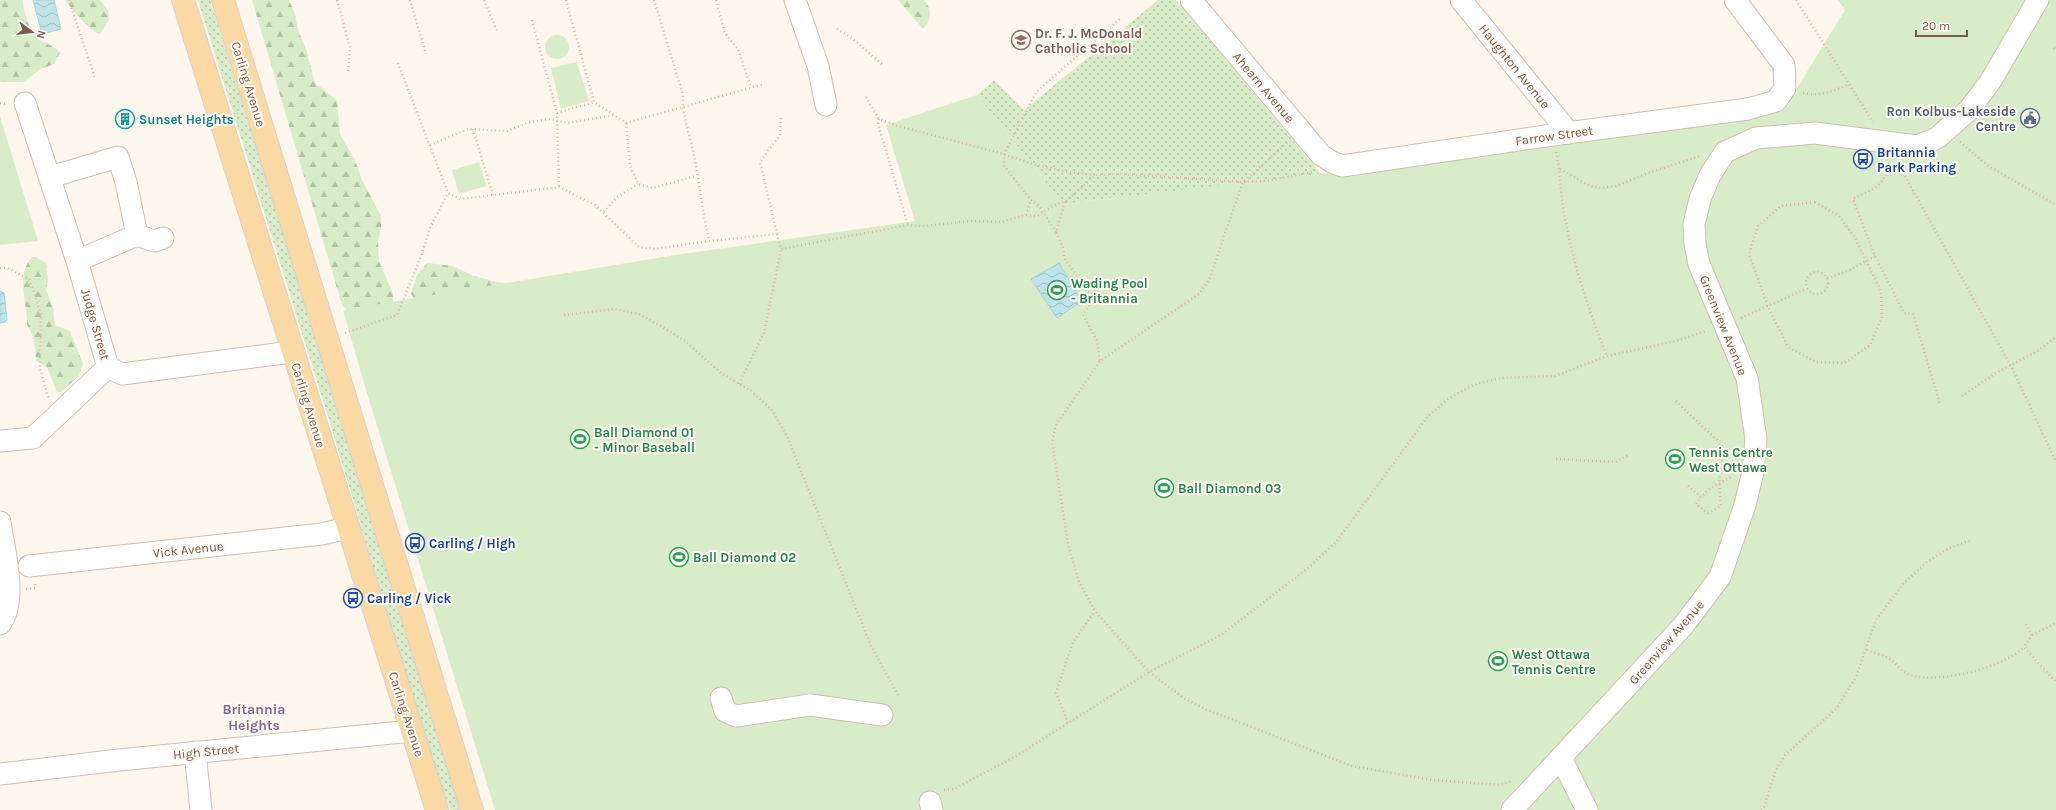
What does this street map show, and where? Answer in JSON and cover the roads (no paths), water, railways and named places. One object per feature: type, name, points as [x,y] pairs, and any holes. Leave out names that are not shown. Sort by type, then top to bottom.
[{"type":"main road","name":"Carling Avenue","points":[[183,0],[347,528],[437,810]]},
{"type":"main road","name":"Carling Avenue","points":[[223,0],[472,810]]},
{"type":"street","points":[[795,0],[818,66],[826,105]]},
{"type":"street","name":"Ahearn Avenue","points":[[1191,0],[1321,156],[1342,166]]},
{"type":"street","name":"Haughton Avenue","points":[[1461,0],[1561,134]]},
{"type":"street","name":"Farrow Street","points":[[1342,166],[1561,134],[1748,110],[1776,101],[1785,88],[1784,65],[1735,0]]},
{"type":"street","name":"Greenview Avenue","points":[[1512,810],[1683,626],[1720,577],[1745,505],[1753,472],[1756,439],[1747,378],[1699,264],[1695,244],[1694,224],[1700,198],[1710,175],[1725,152],[1756,138],[1815,133],[1917,146],[1937,138],[1969,110],[1990,82],[2038,0]]},
{"type":"street","name":"Judge Street","points":[[25,103],[77,260],[108,367],[122,374],[292,352]]},
{"type":"street","points":[[50,177],[118,156],[126,182],[137,235]]},
{"type":"street","points":[[77,260],[137,235],[154,241],[163,238]]},
{"type":"street","points":[[0,441],[33,438],[108,367]]},
{"type":"street","points":[[0,522],[7,569],[9,598],[6,616],[0,624]]},
{"type":"street","name":"Vick Avenue","points":[[29,566],[322,534],[347,528]]},
{"type":"street","points":[[721,698],[725,711],[736,716],[810,705],[882,715]]},
{"type":"street","name":"High Street","points":[[0,774],[195,752],[412,731]]},
{"type":"street","points":[[195,752],[201,810]]},
{"type":"street","points":[[1561,758],[1587,810]]},
{"type":"water","points":[[33,0],[54,0],[61,29],[42,34]]},
{"type":"water","name":"Wading Pool - Britannia","points":[[1059,263],[1082,301],[1057,318],[1031,279]]},
{"type":"water","points":[[0,291],[4,293],[7,320],[0,323]]},
{"type":"place","name":"Dr. F. J. McDonald Catholic School","points":[[1021,40]]},
{"type":"place","name":"Ron Kolbus-Lakeside Centre","points":[[2030,118]]},
{"type":"place","name":"Sunset Heights","points":[[125,119]]},
{"type":"place","name":"Britannia Park Parking","points":[[1863,159]]},
{"type":"place","name":"Wading Pool - Britannia","points":[[1057,290]]},
{"type":"place","name":"Ball Diamond 01 - Minor Baseball","points":[[580,439]]},
{"type":"place","name":"Tennis Centre West Ottawa","points":[[1675,459]]},
{"type":"place","name":"Ball Diamond 03","points":[[1164,488]]},
{"type":"place","name":"Carling / High","points":[[415,543]]},
{"type":"place","name":"Ball Diamond 02","points":[[679,557]]},
{"type":"place","name":"Carling / Vick","points":[[353,598]]},
{"type":"place","name":"West Ottawa Tennis Centre","points":[[1498,661]]},
{"type":"district","name":"Britannia Heights","points":[[254,718]]}]
